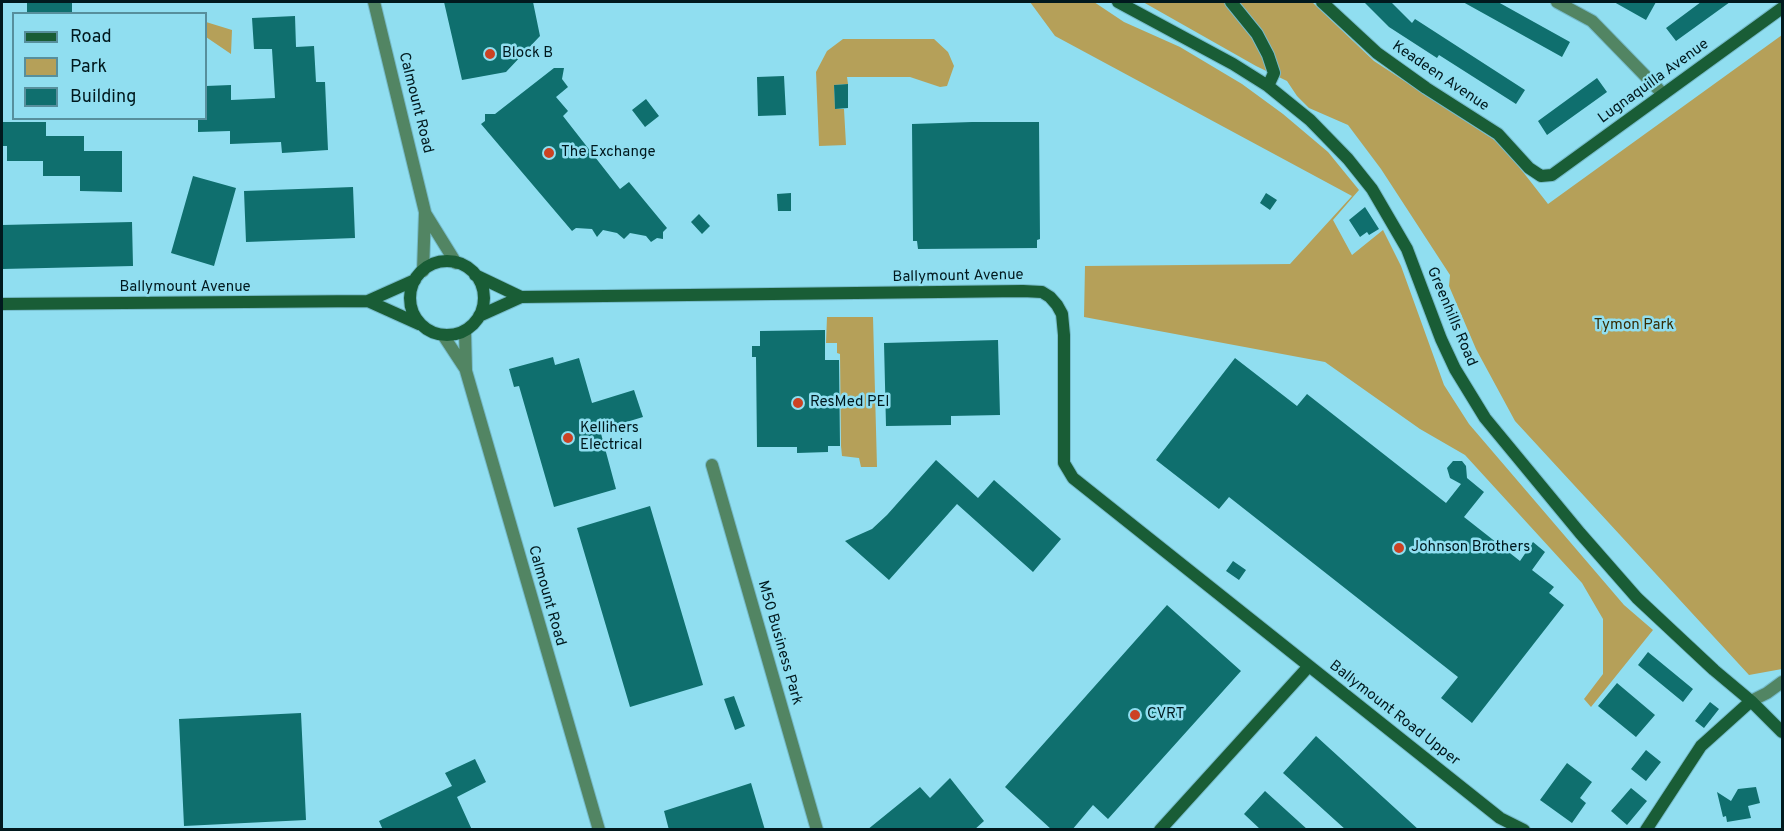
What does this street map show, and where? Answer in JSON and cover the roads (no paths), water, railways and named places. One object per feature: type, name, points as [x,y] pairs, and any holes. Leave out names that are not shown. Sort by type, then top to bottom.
[{"type":"street","name":"Calmount Road","points":[[374,2],[425,212],[456,263]]},
{"type":"street","name":"Greenhills Road","points":[[1118,2],[1233,64],[1268,86],[1310,120],[1347,159],[1372,189],[1407,249],[1441,339],[1455,369],[1480,411],[1505,444],[1637,598],[1782,732]]},
{"type":"street","points":[[1231,2],[1257,34],[1268,55],[1274,73],[1268,86]]},
{"type":"street","name":"Keadeen Avenue","points":[[1322,2],[1377,52],[1426,88],[1498,134],[1529,168],[1541,176]]},
{"type":"street","points":[[1557,2],[1592,21],[1663,93]]},
{"type":"street","name":"Lugnaquilla Avenue","points":[[1541,176],[1552,175],[1782,8]]},
{"type":"street","name":"Calmount Road","points":[[419,275],[425,212]]},
{"type":"street","points":[[456,263],[475,274],[481,284],[483,305],[479,316],[465,331],[454,335],[431,332],[420,325],[414,315],[410,303],[411,291],[419,275],[433,264],[456,263]]},
{"type":"street","name":"Ballymount Avenue","points":[[475,274],[521,297]]},
{"type":"street","name":"Ballymount Avenue","points":[[368,301],[419,275]]},
{"type":"street","name":"Ballymount Avenue","points":[[479,316],[521,297],[1042,292],[1050,297],[1062,314],[1064,463],[1073,478],[1309,666]]},
{"type":"street","name":"Ballymount Avenue","points":[[2,304],[368,301],[420,325]]},
{"type":"street","name":"Calmount Road","points":[[465,331],[466,371],[599,830]]},
{"type":"street","name":"Calmount Road","points":[[442,335],[466,371]]},
{"type":"street","name":"M50 Business Park","points":[[712,465],[818,830]]},
{"type":"street","name":"Ballymount Road Upper","points":[[1160,830],[1309,666],[1500,818],[1524,830]]},
{"type":"street","points":[[1646,830],[1701,746],[1751,701],[1782,682]]},
{"type":"place","name":"Block B","points":[[490,54]]},
{"type":"place","name":"The Exchange","points":[[549,153]]},
{"type":"place","name":"ResMed PEI","points":[[798,403]]},
{"type":"place","name":"Kellihers Electrical","points":[[568,438]]},
{"type":"place","name":"Johnson Brothers","points":[[1399,548]]},
{"type":"place","name":"CVRT","points":[[1135,715]]},
{"type":"park label","name":"Tymon Park","points":[[1634,326]]}]
